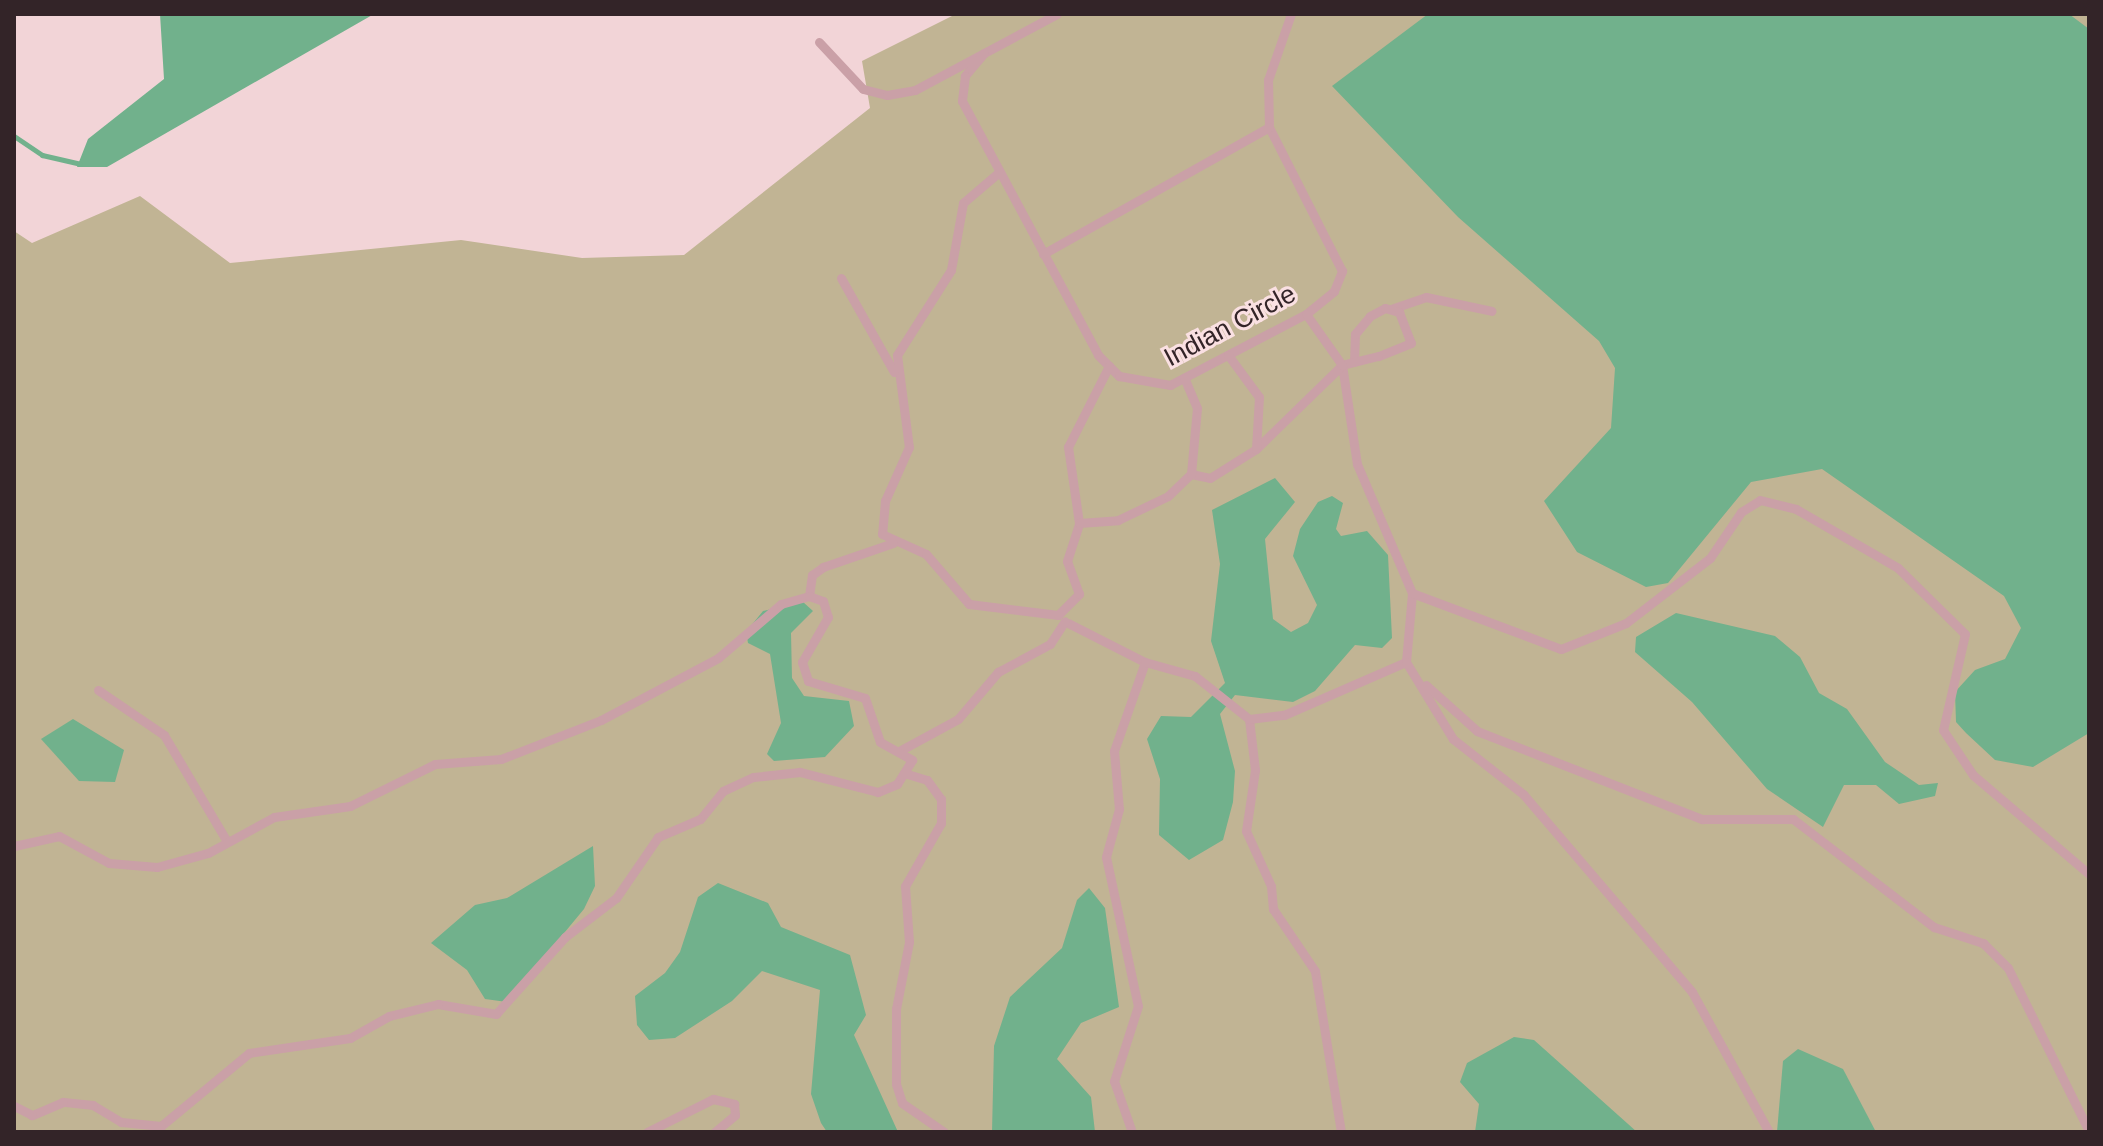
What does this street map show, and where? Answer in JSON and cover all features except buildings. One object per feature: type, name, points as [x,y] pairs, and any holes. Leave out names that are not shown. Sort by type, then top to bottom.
[{"type":"lane","points":[[819,42],[863,89],[887,95],[915,90],[1057,14]]},
{"type":"lane","name":"Indian Circle","points":[[1109,366],[1143,385],[1184,378],[1306,314],[1334,291],[1342,271],[1269,127],[1268,80],[1291,14]]},
{"type":"lane","points":[[984,53],[965,76],[962,101],[998,173],[1109,366],[1068,447],[1079,523],[1067,561],[1079,594],[1058,615]]},
{"type":"lane","points":[[1043,254],[1269,127]]},
{"type":"lane","points":[[895,375],[897,355],[951,270],[963,203],[998,173]]},
{"type":"lane","points":[[841,278],[885,345],[895,375],[909,447],[878,523],[893,543],[926,554],[969,604],[1058,615],[1145,662],[1216,690],[1249,719],[1255,770],[1246,831],[1271,886],[1273,909],[1315,971],[1341,1132]]},
{"type":"lane","points":[[1354,362],[1355,334],[1390,309],[1426,297],[1488,316],[1492,311]]},
{"type":"lane","points":[[1191,474],[1210,478],[1256,449],[1342,365],[1411,343],[1399,312],[1390,309]]},
{"type":"lane","points":[[1306,314],[1342,365],[1357,464],[1412,593],[1406,662],[1423,683],[1477,731],[1702,819],[1793,819],[1934,927],[1983,943],[2008,968],[2089,1131]]},
{"type":"lane","points":[[1228,355],[1259,397],[1256,449]]},
{"type":"lane","points":[[1079,523],[1118,520],[1168,496],[1191,474],[1197,408],[1184,378]]},
{"type":"lane","points":[[1412,593],[1561,649],[1626,623],[1710,558],[1741,512],[1760,500],[1796,509],[1898,568],[1965,634],[1943,730],[1973,775],[2089,874]]},
{"type":"lane","points":[[809,596],[812,575],[823,567],[893,543]]},
{"type":"lane","points":[[14,846],[59,836],[109,863],[157,867],[208,853],[226,840],[274,817],[350,806],[435,764],[501,759],[601,720],[718,658],[781,604],[809,596],[823,601],[828,617],[802,662],[808,681],[865,698],[880,742],[901,750],[912,760],[904,773],[878,792],[800,772],[753,777],[723,791],[700,819],[658,837],[616,898],[565,937],[496,1014],[438,1004],[389,1016],[350,1038],[249,1053],[161,1126],[121,1122],[93,1105],[63,1102],[32,1115],[14,1106]]},
{"type":"lane","points":[[901,750],[958,719],[998,672],[1050,644],[1068,623]]},
{"type":"lane","points":[[1132,1132],[1114,1081],[1138,1006],[1106,857],[1119,809],[1114,751],[1145,662]]},
{"type":"lane","points":[[1249,719],[1284,715],[1406,662]]},
{"type":"lane","points":[[1423,683],[1453,739],[1523,794],[1692,992],[1769,1132]]},
{"type":"lane","points":[[98,690],[164,735],[226,840]]},
{"type":"lane","points":[[904,773],[927,780],[941,799],[941,823],[905,886],[909,942],[896,1009],[896,1084],[902,1103],[944,1132]]},
{"type":"lane","points":[[647,1132],[713,1099],[734,1104],[735,1115],[715,1132]]},
{"type":"shaded area","points":[[160,14],[374,14],[107,167],[77,167],[88,139],[164,79]]},
{"type":"shaded area","points":[[956,14],[2089,14],[2089,1132],[14,1132],[14,231],[32,243],[140,196],[230,263],[461,240],[582,258],[684,255],[870,108],[862,61]]},
{"type":"shaded area","points":[[1428,14],[2069,14],[2089,29],[2089,733],[2033,767],[1995,760],[1966,733],[1956,722],[1955,692],[1975,670],[2005,659],[2021,628],[2004,596],[1822,469],[1751,482],[1668,583],[1646,587],[1577,552],[1544,501],[1611,428],[1615,368],[1599,341],[1458,217],[1332,86]]},
{"type":"shaded area","points":[[1275,478],[1295,502],[1265,539],[1273,619],[1291,632],[1308,623],[1317,605],[1293,556],[1300,529],[1318,502],[1332,496],[1343,503],[1336,529],[1341,536],[1367,531],[1388,555],[1392,638],[1382,648],[1355,645],[1315,691],[1293,702],[1235,695],[1220,714],[1235,771],[1233,802],[1223,840],[1189,860],[1159,835],[1160,779],[1147,739],[1161,716],[1191,717],[1225,683],[1211,641],[1220,564],[1212,510]]},
{"type":"shaded area","points":[[803,602],[813,611],[791,633],[792,678],[804,696],[849,701],[854,726],[825,757],[774,761],[767,754],[781,723],[770,654],[748,643],[746,632],[763,611]]},
{"type":"shaded area","points":[[1676,613],[1775,636],[1800,657],[1819,693],[1847,709],[1885,762],[1919,785],[1938,783],[1935,796],[1899,804],[1876,785],[1844,785],[1823,827],[1767,789],[1692,702],[1635,652],[1636,637]]},
{"type":"shaded area","points":[[73,719],[124,750],[115,782],[79,781],[41,739]]},
{"type":"shaded area","points":[[593,846],[595,886],[584,909],[507,1002],[485,999],[467,970],[431,943],[475,905],[507,898]]},
{"type":"shaded area","points":[[718,883],[768,903],[781,927],[850,955],[866,1015],[854,1035],[898,1132],[827,1132],[821,1123],[811,1094],[820,990],[762,971],[732,1001],[675,1038],[649,1040],[637,1025],[635,996],[665,973],[680,952],[698,897]]},
{"type":"shaded area","points":[[1089,888],[1105,908],[1119,1007],[1081,1023],[1057,1059],[1091,1097],[1095,1132],[992,1132],[994,1046],[1010,997],[1062,948],[1077,900]]},
{"type":"shaded area","points":[[1514,1037],[1534,1040],[1637,1132],[1475,1132],[1479,1104],[1460,1082],[1467,1063]]},
{"type":"shaded area","points":[[1798,1049],[1843,1069],[1876,1132],[1777,1132],[1783,1061]]},
{"type":"waterway","points":[[14,136],[42,155],[80,164]]}]
